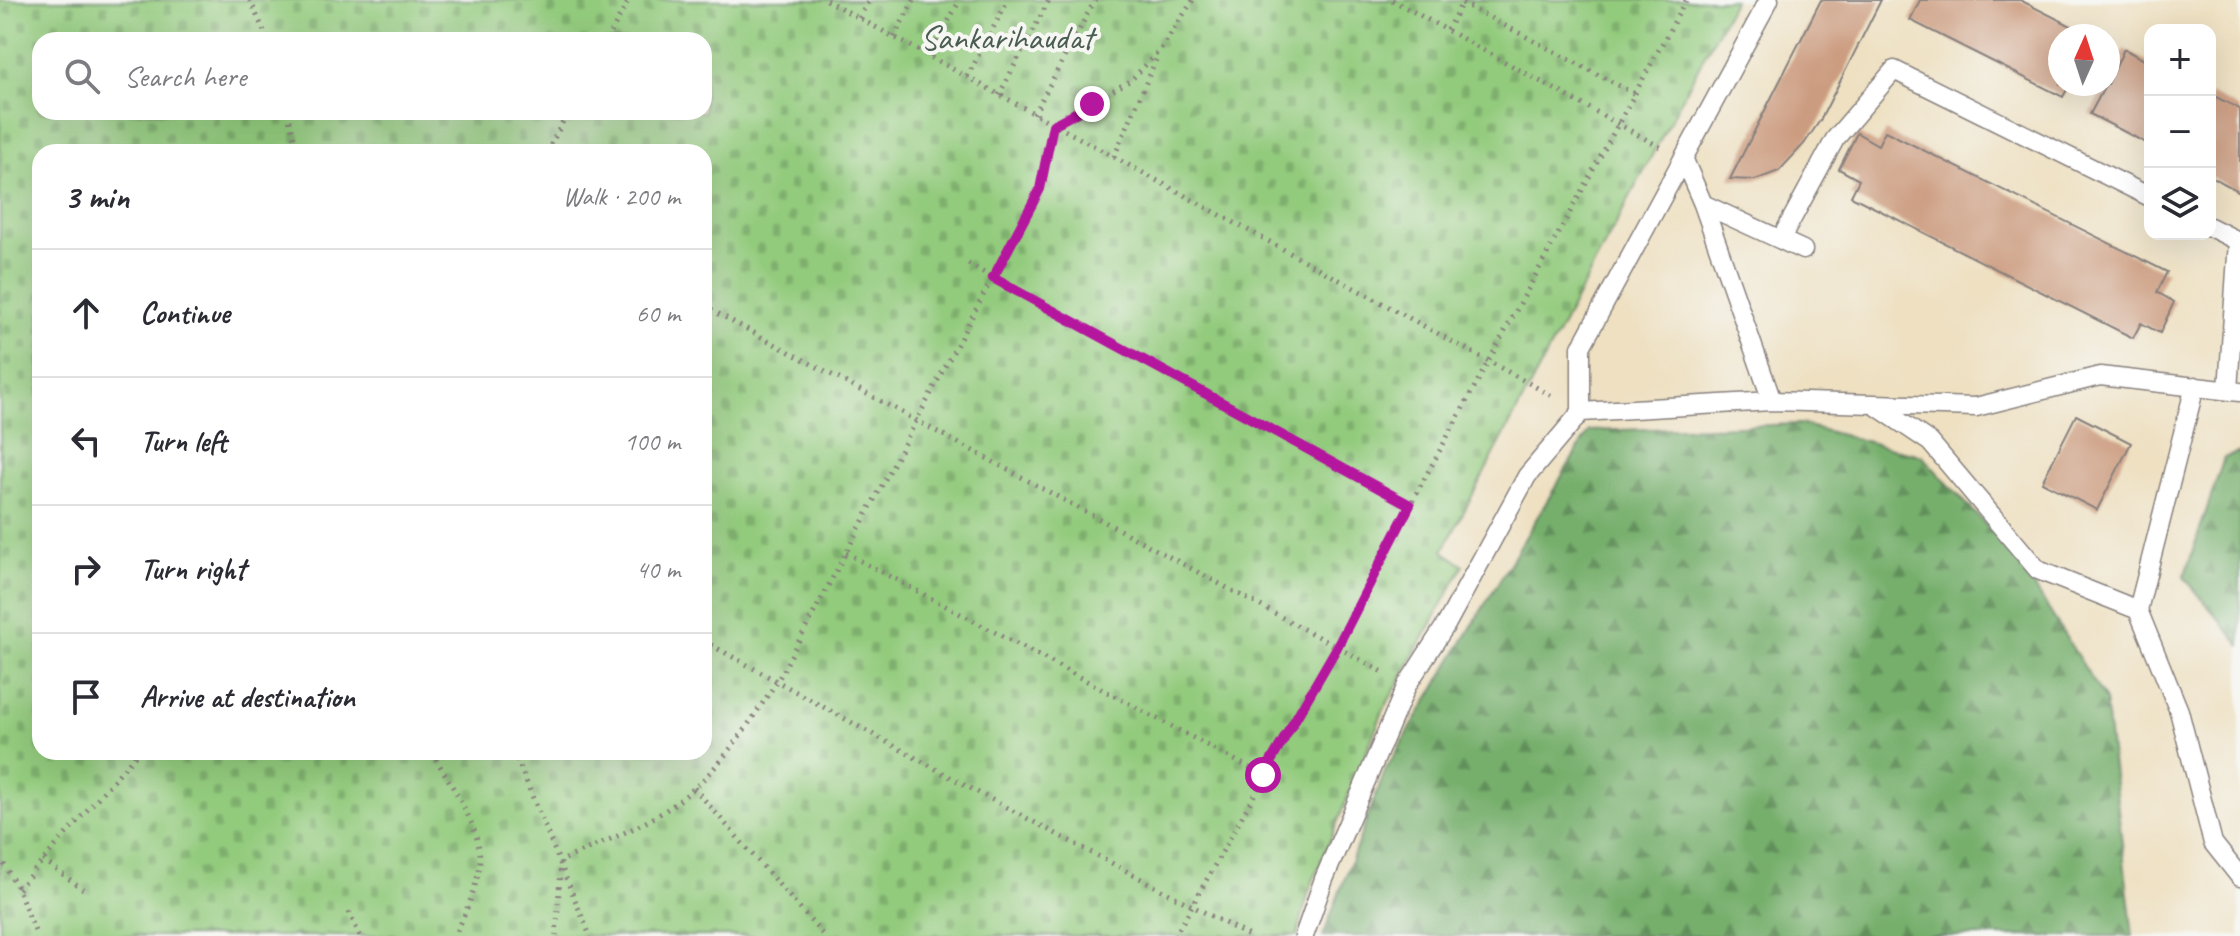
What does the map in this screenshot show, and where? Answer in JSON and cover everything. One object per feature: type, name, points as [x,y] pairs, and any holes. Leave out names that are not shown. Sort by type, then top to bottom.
[{"type":"lane","points":[[1304,936],[1324,879],[1407,685],[1447,623],[1527,476],[1581,412],[1581,347],[1769,0]]},
{"type":"lane","points":[[1781,239],[1835,139],[1894,70],[2144,194]]},
{"type":"lane","points":[[1684,160],[1703,204],[1772,401]]},
{"type":"lane","points":[[1703,204],[1803,250]]},
{"type":"lane","points":[[1581,412],[1772,401],[1976,407],[2100,376],[2234,391],[2238,241],[2216,230]]},
{"type":"lane","points":[[2195,386],[2138,610],[2179,711],[2213,843],[2240,877]]},
{"type":"lane","points":[[1873,404],[1930,442],[2038,570],[2138,610]]},
{"type":"path","points":[[250,0],[264,32]]},
{"type":"path","points":[[611,32],[629,0]]},
{"type":"path","points":[[826,0],[1581,412]]},
{"type":"path","points":[[859,18],[869,0]]},
{"type":"path","points":[[894,37],[914,0]]},
{"type":"path","points":[[929,56],[960,0]]},
{"type":"path","points":[[967,77],[1008,0]]},
{"type":"path","points":[[999,95],[1049,0]]},
{"type":"path","points":[[1034,114],[1095,0]]},
{"type":"path","points":[[1114,157],[1161,49],[1193,0]]},
{"type":"path","points":[[1392,0],[1684,160]]},
{"type":"path","points":[[1175,936],[1336,649],[1410,505],[1686,0]]},
{"type":"path","points":[[1447,30],[1463,2],[1635,94]]},
{"type":"path","points":[[561,861],[665,810],[694,788],[730,751],[778,680],[1040,189],[1053,125],[1131,80],[1161,49]]},
{"type":"path","points":[[290,120],[295,144]]},
{"type":"path","points":[[551,144],[564,120]]},
{"type":"path","points":[[968,264],[1410,505]]},
{"type":"path","points":[[712,310],[1407,685]]},
{"type":"path","points":[[846,553],[1263,775]]},
{"type":"path","points":[[712,645],[981,794],[1249,936]]},
{"type":"path","points":[[18,889],[131,760]]},
{"type":"path","points":[[436,760],[466,813],[477,840],[480,860],[455,936]]},
{"type":"path","points":[[517,760],[590,936]]},
{"type":"path","points":[[694,788],[824,936]]},
{"type":"path","points":[[0,857],[18,889],[37,936]]},
{"type":"path","points":[[43,860],[83,889]]},
{"type":"path","points":[[556,936],[561,861]]},
{"type":"path","points":[[349,912],[360,936]]},
{"type":"green space","name":"Sankarihaudat","points":[[0,0],[1734,0],[1443,551],[1464,565],[1384,709],[1309,891],[1297,936],[0,936]]},
{"type":"green space","points":[[1800,424],[1922,456],[2016,557],[2105,700],[2133,936],[1323,936],[1385,771],[1589,431]]},
{"type":"green space","points":[[2240,452],[2240,645],[2184,577],[2224,458]]},
{"type":"building","points":[[1821,0],[1881,0],[1821,119],[1804,144],[1779,171],[1755,180],[1730,179]]},
{"type":"building","points":[[1920,0],[2020,0],[2067,24],[2048,24],[2048,89],[1910,20]]},
{"type":"building","points":[[2124,49],[2144,60],[2144,142],[2090,114],[2100,96],[2120,96],[2120,58]]},
{"type":"building","points":[[2216,97],[2240,109],[2240,192],[2216,179]]},
{"type":"building","points":[[1885,131],[2167,272],[2157,292],[2174,302],[2160,333],[2141,323],[2133,338],[1851,196],[1859,180],[1839,169],[1857,133],[1878,145]]},
{"type":"building","points":[[2076,415],[2131,443],[2097,510],[2042,482]]},
{"type":"route","points":[[1092,104],[1053,125],[1040,189],[993,278],[1410,505],[1336,649],[1263,775]]}]
